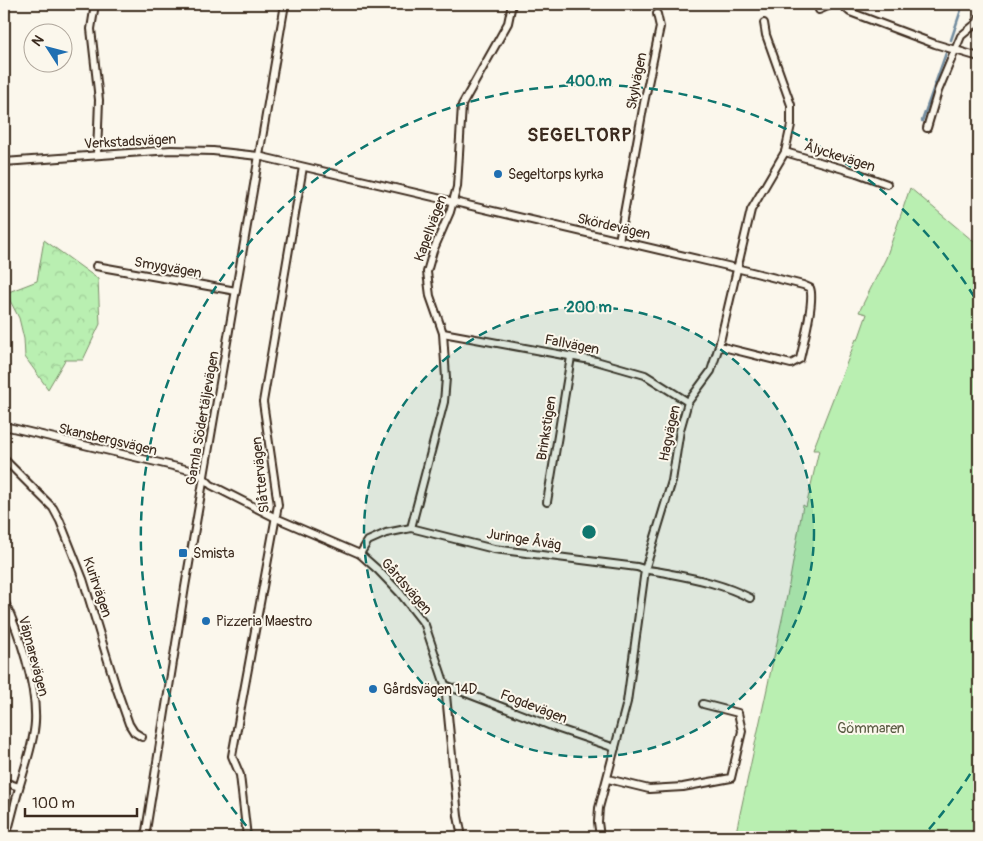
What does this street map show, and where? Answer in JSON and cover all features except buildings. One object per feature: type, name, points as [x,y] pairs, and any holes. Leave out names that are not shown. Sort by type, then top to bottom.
[{"type":"street","points":[[95,4],[91,29],[99,100],[98,154]]},
{"type":"street","name":"Gamla Södertäljevägen","points":[[145,837],[185,587],[285,4]]},
{"type":"street","name":"Kapellvägen","points":[[411,528],[444,402],[446,378],[443,333],[430,296],[428,272],[433,251],[454,202],[457,187],[462,105],[508,23],[512,4]]},
{"type":"street","points":[[819,10],[833,4]]},
{"type":"street","points":[[841,4],[850,12],[935,44],[979,57]]},
{"type":"street","name":"Skylvägen","points":[[619,241],[660,27],[657,14]]},
{"type":"street","points":[[927,128],[938,91],[961,36],[978,22],[979,18]]},
{"type":"street","name":"Hagvägen","points":[[600,837],[599,808],[627,702],[645,570],[672,481],[680,430],[688,402],[711,371],[719,346],[751,210],[785,152],[792,125],[791,105],[766,35],[764,22]]},
{"type":"street","name":"Verkstadsvägen","points":[[4,162],[171,150],[205,150],[258,156]]},
{"type":"street","name":"Ålyckevägen","points":[[785,152],[857,173],[887,184]]},
{"type":"street","name":"Skördevägen","points":[[258,156],[736,268],[810,288],[812,293],[810,310],[800,359],[791,364],[719,346]]},
{"type":"street","name":"Slåttervägen","points":[[247,837],[240,775],[232,756],[278,505],[263,402],[303,167]]},
{"type":"street","name":"Smygvägen","points":[[96,266],[236,291]]},
{"type":"street","name":"Fallvägen","points":[[443,333],[596,361],[644,375],[688,402]]},
{"type":"street","name":"Brinkstigen","points":[[547,502],[571,357]]},
{"type":"street","name":"Skansbergsvägen","points":[[4,426],[198,472],[205,479]]},
{"type":"street","name":"Kurirvägen","points":[[4,459],[53,508],[60,521],[83,579],[128,724],[142,738]]},
{"type":"street","name":"Gårdsvägen","points":[[205,479],[211,485],[276,518],[360,554],[400,593],[425,625],[445,686],[458,816],[462,837]]},
{"type":"street","name":"Juringe Åväg","points":[[360,554],[368,541],[386,533],[411,528],[494,549],[637,566],[645,570],[731,588],[750,598]]},
{"type":"street","name":"Väpnarevägen","points":[[4,600],[12,616],[24,652],[34,697],[35,722],[6,837]]},
{"type":"street","name":"Fogdevägen","points":[[445,686],[559,730],[616,748]]},
{"type":"street","points":[[608,779],[649,789],[683,787],[731,778],[742,731],[738,713],[703,704]]},
{"type":"street","points":[[4,782],[19,787]]},
{"type":"green space","name":"Gömmaren","points":[[910,188],[979,246],[979,837],[735,837],[787,596],[803,505],[806,507],[819,450],[813,450],[867,314],[859,312],[886,258]]},
{"type":"green space","points":[[44,240],[98,279],[100,324],[83,360],[65,360],[48,389],[25,357],[24,339],[19,318],[6,293],[37,281]]},
{"type":"waterway","points":[[951,40],[963,4]]},
{"type":"waterway","points":[[922,121],[946,53]]},
{"type":"place","name":"Segeltorps kyrka","points":[[498,174]]},
{"type":"place","name":"Smista","points":[[183,553]]},
{"type":"place","name":"Pizzeria Maestro","points":[[206,621]]},
{"type":"place","name":"Gårdsvägen 14D","points":[[373,689]]},
{"type":"district","name":"SEGELTORP","points":[[580,134]]}]
